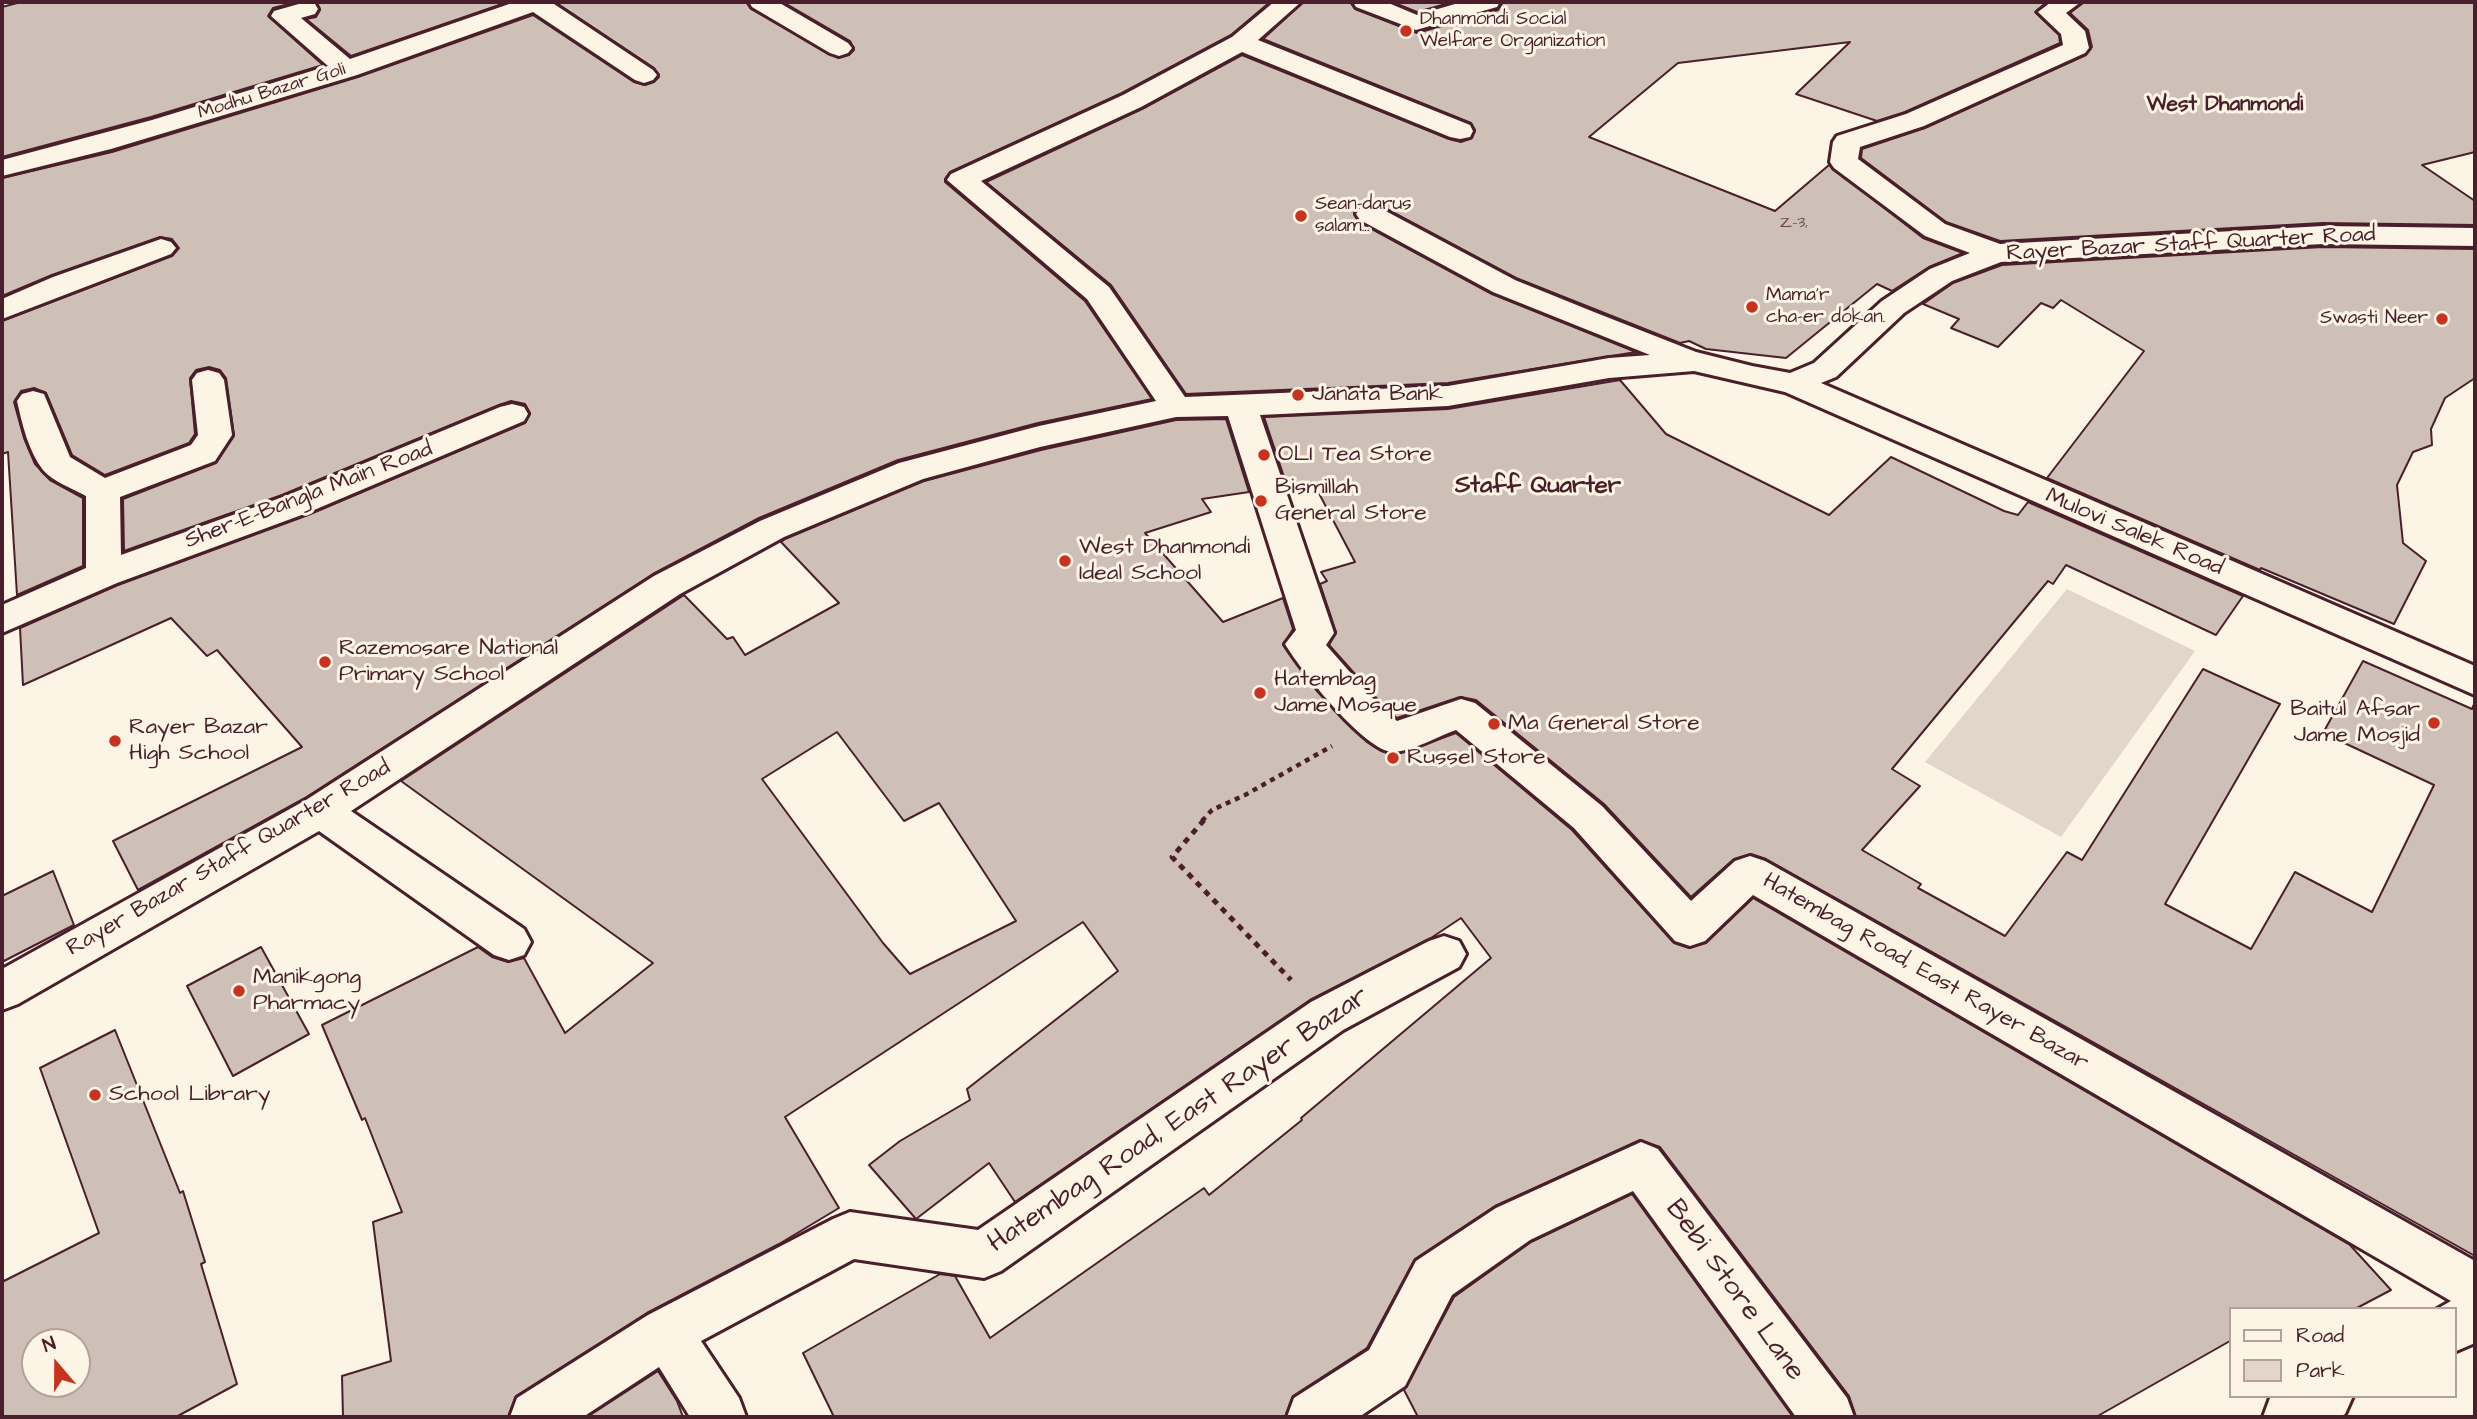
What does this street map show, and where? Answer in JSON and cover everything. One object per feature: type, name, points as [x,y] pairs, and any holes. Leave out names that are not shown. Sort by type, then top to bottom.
[{"type":"street","points":[[537,2],[645,75]]},
{"type":"street","name":"Modhu Bazar Goli","points":[[2,168],[46,159],[348,70],[537,2]]},
{"type":"street","points":[[761,2],[839,48]]},
{"type":"street","points":[[1176,407],[1098,293],[961,180],[1132,101],[1241,42],[1289,2]]},
{"type":"street","points":[[1365,2],[1416,23],[1488,2]]},
{"type":"street","points":[[1997,253],[1934,230],[1844,162],[1847,142],[1915,120],[2077,48],[2073,31],[2050,12],[2069,2]]},
{"type":"street","points":[[306,9],[283,16],[348,70]]},
{"type":"street","points":[[1241,42],[1460,131]]},
{"type":"street","points":[[1370,214],[1504,286],[1583,320],[1695,361]]},
{"type":"street","name":"Rayer Bazar Staff Quarter Road","points":[[2,991],[320,811],[667,586],[772,529],[911,471],[1040,437],[1176,407],[1241,407],[1448,396],[1609,368],[1695,361],[1751,376],[1793,383],[1825,370],[1893,307],[1941,275],[1997,253],[2323,236],[2475,237]]},
{"type":"street","points":[[2,310],[64,282],[161,248]]},
{"type":"street","points":[[103,491],[202,453],[215,435],[208,380]]},
{"type":"street","name":"Mulovi Salek Road","points":[[1793,383],[2475,681]]},
{"type":"street","points":[[33,401],[41,432],[56,464],[103,491]]},
{"type":"street","name":"Hatembag Road, East Rayer Bazar","points":[[1241,407],[1316,633],[1304,644],[1372,723],[1393,738],[1461,713],[1588,817],[1690,928],[1750,873],[2475,1288]]},
{"type":"street","name":"Sher-E-Bangla Main Road","points":[[2,620],[104,573],[295,505],[512,414]]},
{"type":"street","points":[[103,491],[104,573]]},
{"type":"street","points":[[320,811],[509,942]]},
{"type":"street","name":"Hatembag Road, East Rayer Bazar","points":[[536,1417],[666,1333],[850,1235],[984,1254],[1327,1016],[1444,954]]},
{"type":"street","name":"Bebi Store Lane","points":[[1312,1417],[1387,1368],[1434,1278],[1513,1224],[1641,1164],[1828,1417]]},
{"type":"street","points":[[2456,1326],[2475,1315]]},
{"type":"street","points":[[666,1333],[720,1417]]},
{"type":"street","points":[[2289,1417],[2323,1398]]},
{"type":"path","points":[[1327,1016],[1172,857],[1212,810],[1245,795],[1372,723]]},
{"type":"green space","points":[[2067,589],[2195,651],[2061,837],[1925,762]]},
{"type":"building","points":[[21,2],[297,2],[273,8],[268,16],[323,65],[151,117],[2,157],[2,7]]},
{"type":"building","points":[[316,2],[508,2],[351,56],[306,19],[316,17],[320,10]]},
{"type":"building","points":[[555,2],[746,2],[751,9],[838,58],[849,55],[854,50],[850,41],[783,2],[1270,2],[1231,35],[1122,93],[950,172],[945,179],[945,182],[1085,301],[1152,399],[1038,423],[898,460],[759,518],[653,574],[305,798],[138,890],[113,841],[302,747],[217,650],[207,656],[171,618],[23,685],[20,628],[118,585],[308,515],[525,423],[530,413],[525,404],[511,401],[499,405],[282,495],[124,551],[123,499],[216,463],[234,436],[226,378],[220,370],[209,367],[196,370],[190,378],[195,434],[189,443],[105,475],[72,455],[46,393],[34,388],[21,391],[14,402],[35,464],[50,480],[83,498],[83,566],[17,595],[8,452],[2,454],[2,321],[172,256],[179,248],[172,239],[160,237],[52,275],[2,296],[2,178],[112,152],[358,77],[533,15],[634,82],[645,85],[659,77],[654,68]]},
{"type":"building","points":[[1303,2],[1350,2],[1355,9],[1417,33],[1498,10],[1503,2],[2047,2],[2035,12],[2059,35],[2060,43],[1905,112],[1877,121],[1796,94],[1850,42],[1678,63],[1589,137],[1775,211],[1829,165],[1923,238],[1963,253],[1929,267],[1892,291],[1877,284],[1786,358],[1706,349],[1689,341],[1680,343],[1516,278],[1369,202],[1359,205],[1354,213],[1359,222],[1492,294],[1636,352],[1448,383],[1186,394],[1111,285],[986,182],[1142,109],[1242,55],[1449,139],[1461,142],[1472,138],[1475,130],[1471,123],[1263,39]]},
{"type":"building","points":[[1392,2],[1453,2],[1417,12]]},
{"type":"building","points":[[2083,2],[2475,2],[2475,152],[2422,165],[2475,201],[2475,225],[2323,223],[2000,241],[1946,222],[1861,158],[1862,149],[1925,128],[2086,55],[2092,47],[2088,30],[2070,13]]},
{"type":"building","points":[[2323,247],[2475,249],[2475,378],[2445,398],[2431,429],[2432,445],[2413,452],[2397,485],[2403,543],[2426,561],[2394,624],[2261,568],[2260,570],[2047,478],[2144,351],[2061,300],[2053,308],[2041,303],[1998,347],[1951,328],[1959,319],[1923,304],[1953,283],[2002,265]]},
{"type":"building","points":[[1620,380],[1666,434],[1829,515],[1891,457],[2004,511],[2018,515],[2028,502],[2243,596],[2216,635],[2066,565],[2053,584],[2048,581],[1892,769],[1920,786],[1862,850],[1921,884],[1918,888],[2005,936],[2067,852],[2082,860],[2203,669],[2280,704],[2165,904],[2251,949],[2295,872],[2372,912],[2434,785],[2323,733],[2363,661],[2472,709],[2475,702],[2475,1256],[1766,859],[1751,854],[1734,859],[1691,897],[1604,804],[1476,700],[1460,697],[1397,718],[1388,711],[1329,645],[1336,632],[1320,584],[1327,581],[1321,572],[1355,562],[1313,482],[1287,486],[1264,417],[1448,409]]},
{"type":"building","points":[[1226,419],[1249,492],[1202,499],[1211,512],[1145,533],[1223,622],[1283,598],[1293,629],[1283,645],[1317,691],[1367,742],[1381,751],[1395,755],[1456,733],[1572,830],[1674,943],[1689,948],[1706,943],[1753,898],[2350,1245],[2391,1290],[2359,1307],[2228,1307],[2228,1342],[2096,1417],[1856,1417],[1849,1396],[1660,1147],[1640,1140],[1495,1206],[1415,1259],[1367,1348],[1293,1396],[1285,1417],[834,1417],[803,1353],[940,1274],[955,1276],[990,1338],[1204,1188],[1209,1195],[1302,1120],[1301,1118],[1491,958],[1461,918],[1431,938],[1310,1000],[1015,1202],[989,1163],[916,1219],[869,1165],[900,1141],[970,1100],[967,1089],[1118,971],[1083,922],[785,1117],[839,1208],[779,1244],[647,1313],[516,1396],[508,1417],[343,1417],[342,1376],[391,1361],[373,1222],[402,1212],[365,1118],[362,1120],[322,1025],[478,947],[492,957],[508,962],[524,958],[565,1033],[653,963],[401,781],[684,595],[727,639],[733,637],[745,655],[839,603],[781,542],[785,539],[924,481],[1041,450],[1176,420]],"holes":[[[837,732],[904,821],[939,803],[1016,921],[910,974],[883,943],[762,779]]]},
{"type":"building","points":[[53,871],[74,925],[2,962],[2,896]]},
{"type":"building","points":[[261,947],[309,1034],[233,1076],[187,986]]},
{"type":"building","points":[[115,1030],[180,1193],[183,1191],[205,1262],[201,1264],[237,1384],[176,1417],[2,1417],[2,1282],[99,1233],[40,1068]]},
{"type":"building","points":[[1632,1194],[1793,1417],[1418,1417],[1404,1390],[1454,1297],[1531,1242]]},
{"type":"building","points":[[658,1371],[677,1401],[683,1417],[587,1417]]},
{"type":"place","name":"Dhanmondi Social Welfare Organization","points":[[1406,31]]},
{"type":"place","name":"Sean-darus salam...","points":[[1301,216]]},
{"type":"place","name":"Mama'r cha-er dokan.","points":[[1752,307]]},
{"type":"place","name":"Swasti Neer","points":[[2442,319]]},
{"type":"place","name":"Janata Bank","points":[[1298,395]]},
{"type":"place","name":"OLI Tea Store","points":[[1264,455]]},
{"type":"place","name":"Bismillah General Store","points":[[1261,501]]},
{"type":"place","name":"West Dhanmondi Ideal School","points":[[1065,561]]},
{"type":"place","name":"Razemosare National Primary School","points":[[325,662]]},
{"type":"place","name":"Hatembag Jame Mosque","points":[[1260,693]]},
{"type":"place","name":"Baitul Afsar Jame Mosjid","points":[[2434,723]]},
{"type":"place","name":"Ma General Store","points":[[1494,724]]},
{"type":"place","name":"Rayer Bazar High School","points":[[115,741]]},
{"type":"place","name":"Russel Store","points":[[1393,758]]},
{"type":"place","name":"Manikgong Pharmacy","points":[[239,991]]},
{"type":"place","name":"School Library","points":[[95,1095]]},
{"type":"district","name":"West Dhanmondi","points":[[2225,106]]},
{"type":"district","name":"Staff Quarter","points":[[1538,487]]}]
